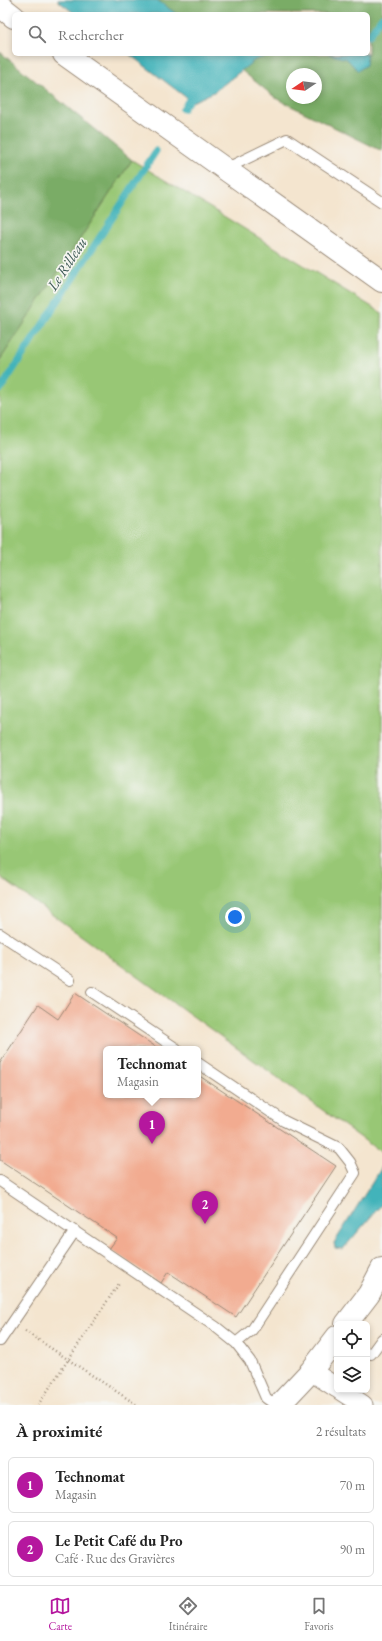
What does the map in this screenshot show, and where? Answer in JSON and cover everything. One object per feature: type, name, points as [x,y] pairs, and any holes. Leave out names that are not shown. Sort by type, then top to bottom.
[{"type":"main road","points":[[0,6],[12,15]]},
{"type":"main road","points":[[67,56],[382,281]]},
{"type":"main road","points":[[349,1321],[369,1294],[382,1269]]},
{"type":"main road","points":[[279,1405],[311,1371],[334,1341]]},
{"type":"street","points":[[311,1371],[334,1386]]},
{"type":"street","points":[[345,1393],[363,1405]]},
{"type":"lane","points":[[225,169],[287,139],[382,202]]},
{"type":"lane","points":[[0,934],[70,980]]},
{"type":"lane","points":[[92,992],[173,1046]]},
{"type":"lane","points":[[201,1065],[284,1121],[339,1148],[350,1162],[356,1173],[252,1330],[236,1343]]},
{"type":"lane","points":[[0,1180],[216,1327],[236,1343],[250,1362],[266,1398],[276,1405]]},
{"type":"lane","points":[[0,1341],[74,1231]]},
{"type":"lane","points":[[370,1354],[382,1339]]},
{"type":"path","points":[[38,1405],[129,1268]]},
{"type":"path","points":[[13,1323],[137,1405]]},
{"type":"green space","points":[[154,0],[382,0],[382,151],[287,104],[322,104],[322,68],[286,68],[286,103],[277,99],[223,56],[370,56],[370,12],[169,12]]},
{"type":"green space","points":[[0,52],[132,160],[0,360]]},
{"type":"green space","points":[[132,160],[382,313],[382,1153],[0,877],[0,360]]},
{"type":"water","points":[[57,0],[157,0],[174,12],[72,12]]},
{"type":"water","points":[[132,56],[268,56],[255,60],[214,92],[192,102]]},
{"type":"water","points":[[336,56],[367,56],[366,65],[358,71],[347,59]]},
{"type":"water","points":[[382,1167],[382,1204],[343,1249],[335,1248],[334,1243]]},
{"type":"building","points":[[75,993],[154,1046],[103,1046],[103,1098],[201,1098],[201,1077],[336,1166],[236,1317],[168,1272],[161,1283],[109,1249],[117,1238],[0,1160],[0,1063],[38,1005],[58,1019]]},
{"type":"waterway","name":"Le Rilleau","points":[[370,33],[382,17]]},
{"type":"waterway","name":"Le Rilleau","points":[[183,109],[194,92]]},
{"type":"waterway","name":"Le Rilleau","points":[[0,390],[156,151]]},
{"type":"place","name":"Technomat","points":[[152,1144]]},
{"type":"place","name":"Le Petit Café du Pro","points":[[205,1224]]}]
